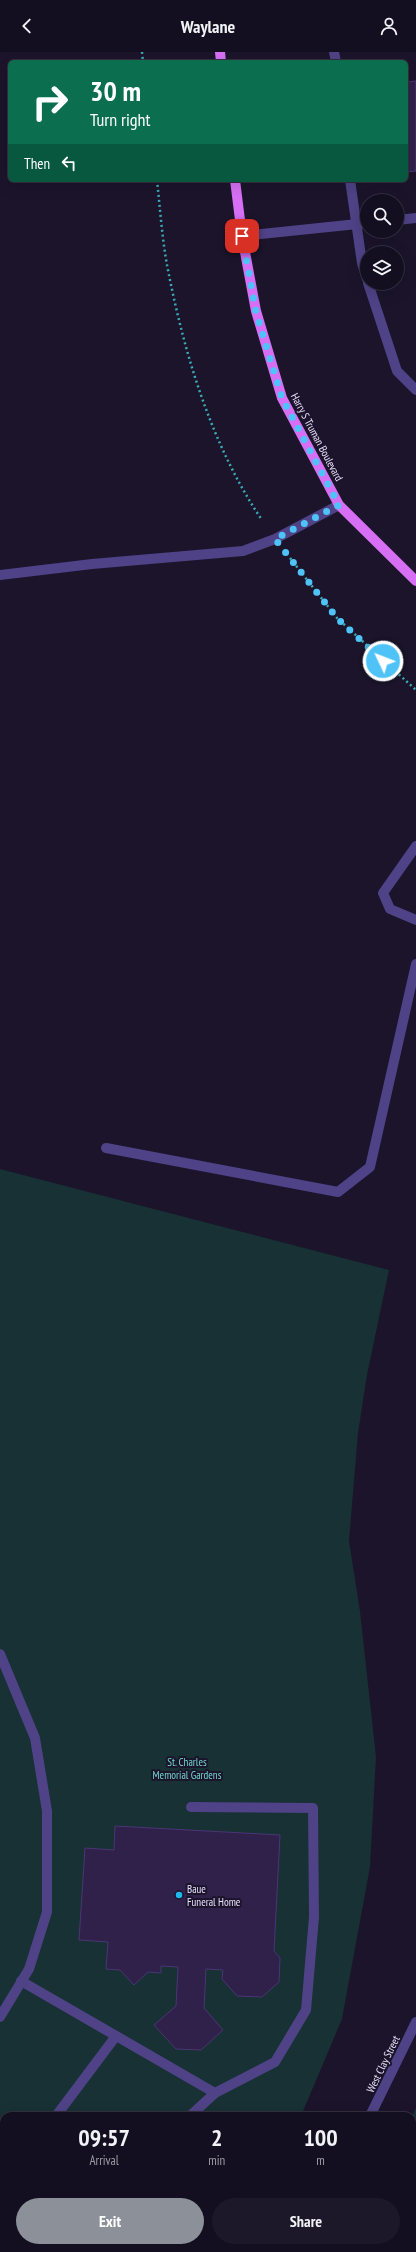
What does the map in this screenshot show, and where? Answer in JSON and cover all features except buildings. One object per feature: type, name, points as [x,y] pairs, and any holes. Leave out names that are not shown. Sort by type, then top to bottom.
[{"type":"main road","name":"Harry S Truman Boulevard","points":[[235,182],[242,236],[256,312],[282,398],[339,505],[416,581]]},
{"type":"street","points":[[350,182],[360,250]]},
{"type":"street","points":[[404,219],[416,218]]},
{"type":"street","points":[[242,236],[360,224]]},
{"type":"street","points":[[370,290],[397,371],[416,390]]},
{"type":"street","points":[[0,575],[92,564],[243,551],[275,539],[339,505]]},
{"type":"street","points":[[416,846],[383,893],[390,909],[416,920]]},
{"type":"street","points":[[106,1148],[338,1192],[370,1167],[416,964]]},
{"type":"street","points":[[0,1654],[35,1738],[47,1811],[47,1912],[28,1969],[0,2017]]},
{"type":"street","points":[[191,1807],[313,1808],[314,1917],[306,2010],[275,2062],[215,2093],[194,2112]]},
{"type":"street","points":[[21,1981],[215,2093]]},
{"type":"street","name":"West Clay Street","points":[[372,2112],[416,2022]]},
{"type":"street","points":[[59,2112],[116,2036]]},
{"type":"path","points":[[157,182],[167,264],[190,362],[212,426],[252,506],[275,539],[337,618],[416,690]]},
{"type":"green space","name":"St. Charles Memorial Gardens","points":[[0,1169],[389,1270],[367,1375],[358,1433],[349,1541],[360,1611],[376,1757],[370,1867],[342,2019],[303,2112],[0,2112]]},
{"type":"place","name":"Baue Funeral Home","points":[[179,1895]]},
{"type":"route","points":[[242,236],[256,312],[282,398],[339,505],[275,539],[337,618],[383,661]]}]
